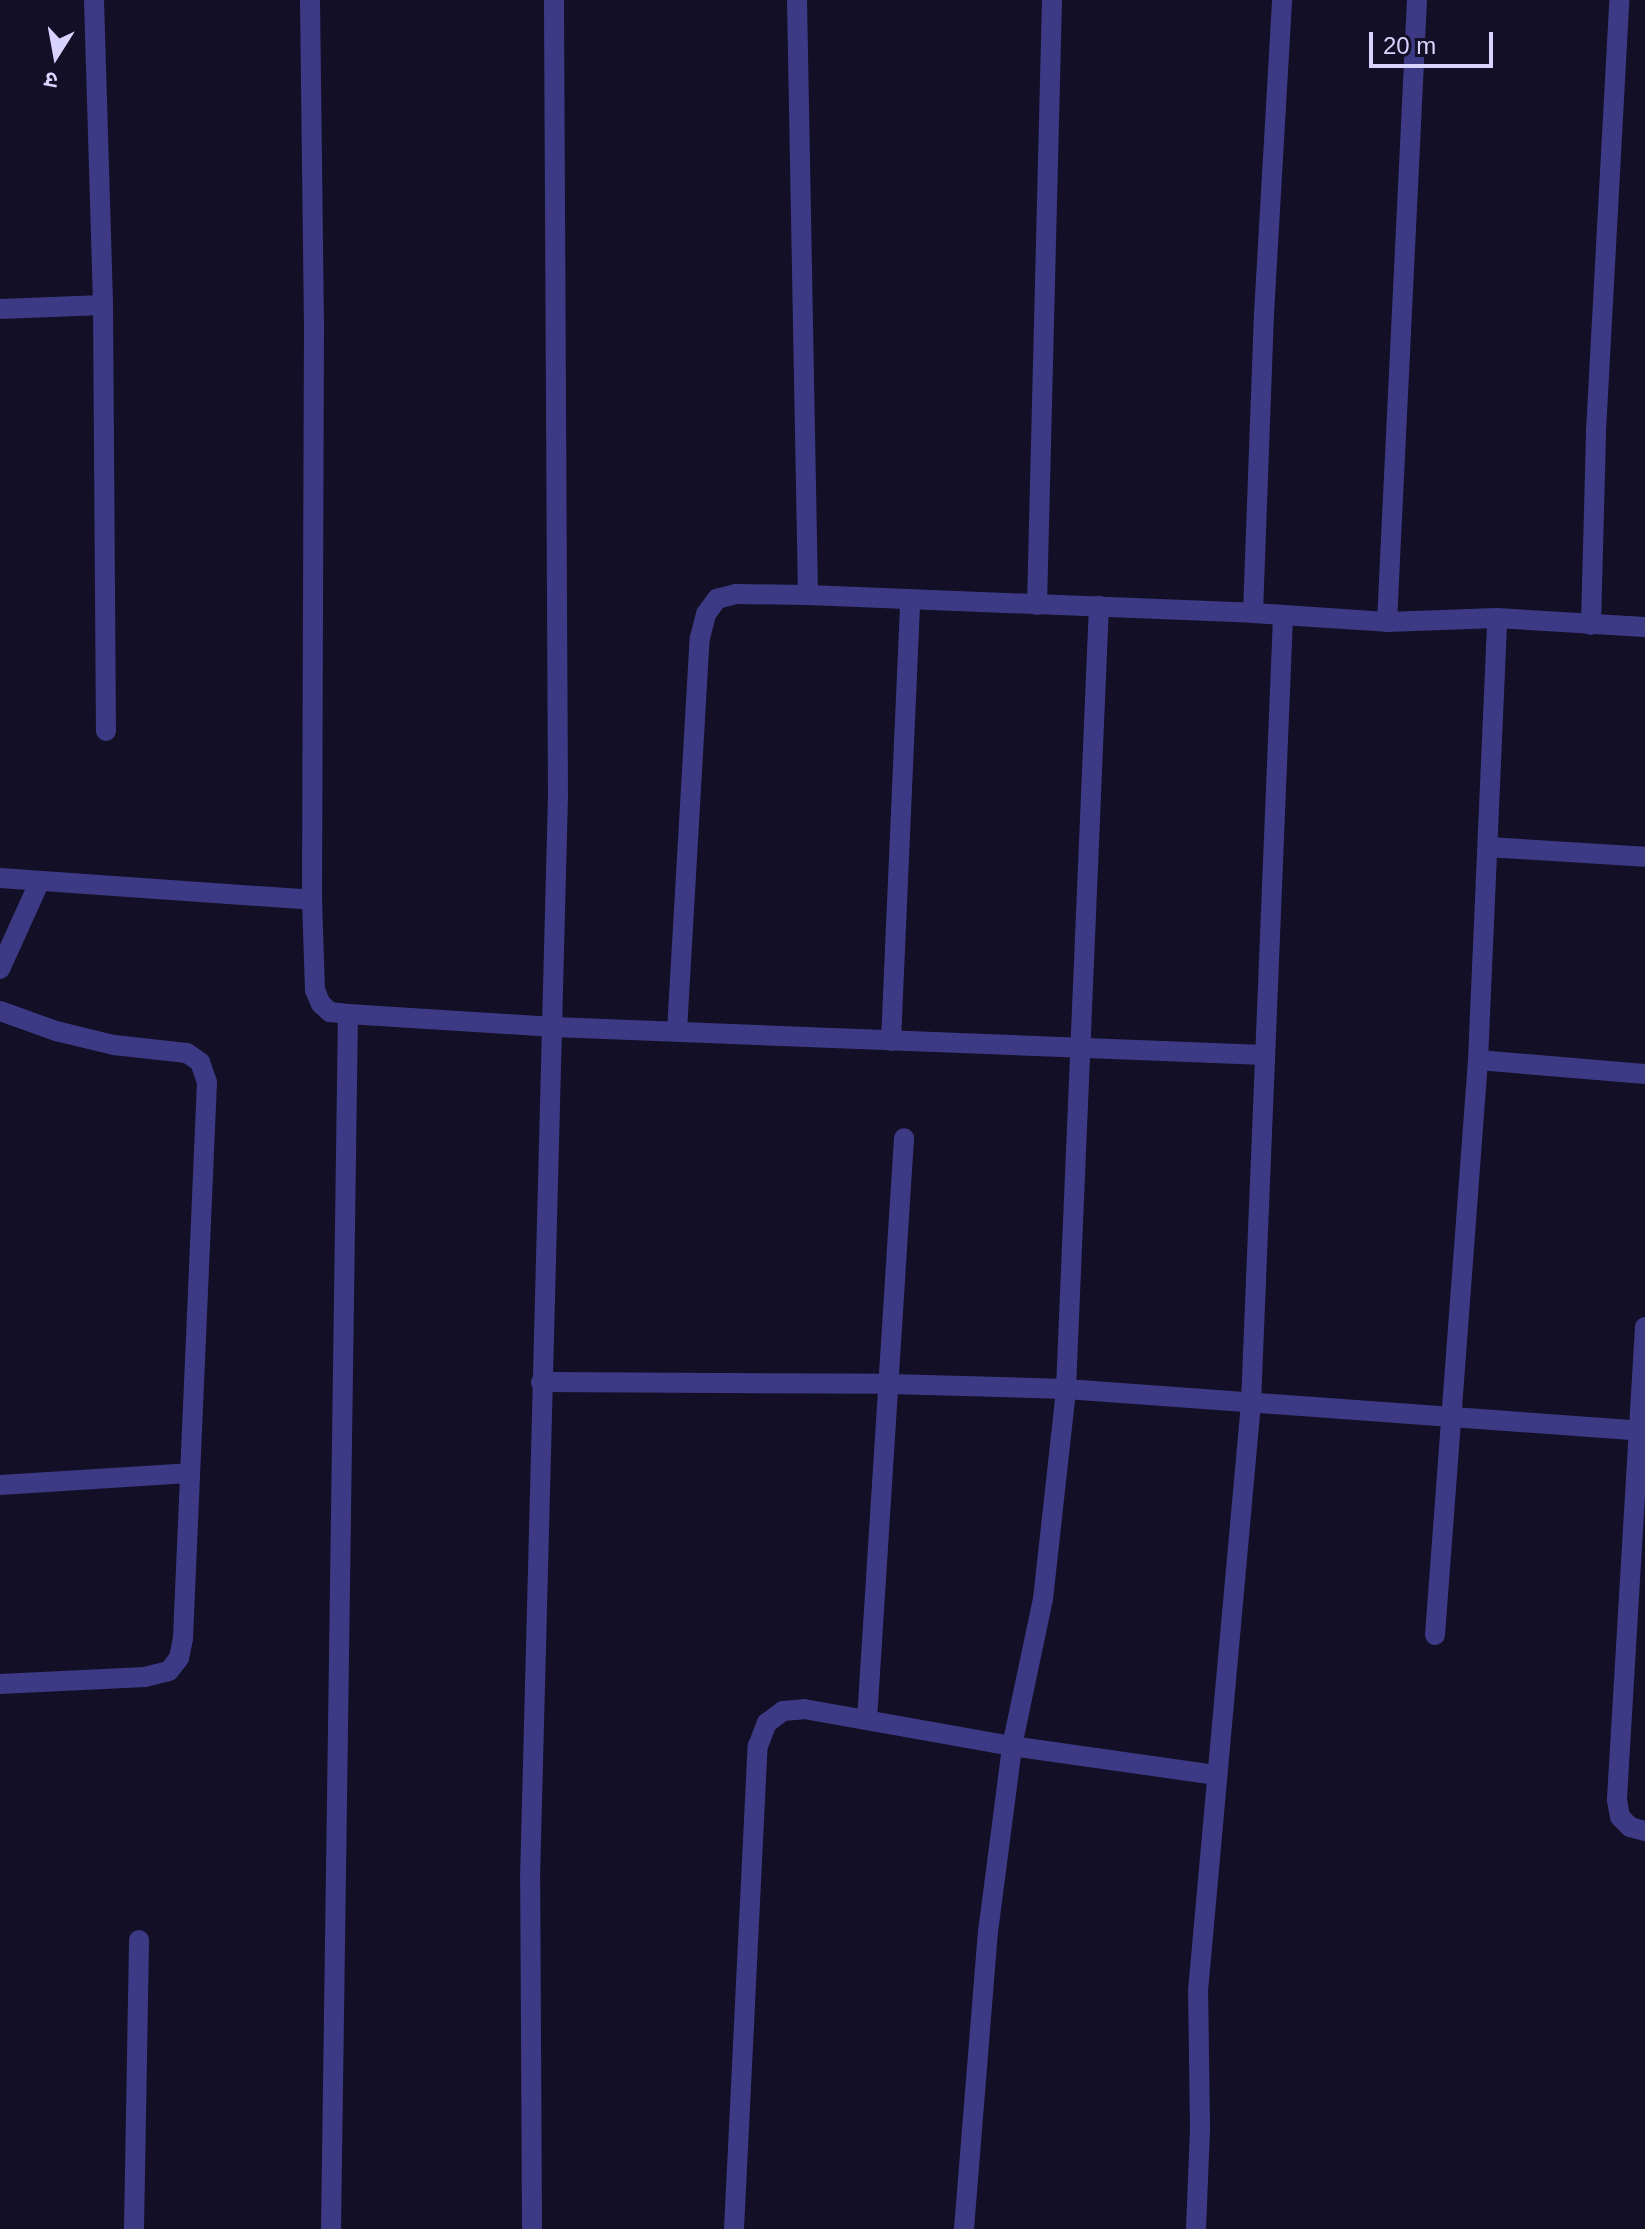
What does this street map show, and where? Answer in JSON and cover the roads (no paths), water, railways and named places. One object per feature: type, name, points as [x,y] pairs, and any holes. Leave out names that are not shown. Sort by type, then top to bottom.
[{"type":"street","points":[[94,0],[103,305],[106,731]]},
{"type":"street","points":[[310,0],[314,323],[312,900],[315,990],[321,1004],[330,1012],[348,1014],[554,1027],[1264,1055]]},
{"type":"street","points":[[532,2229],[530,1879],[558,798],[554,0]]},
{"type":"street","points":[[797,0],[808,595]]},
{"type":"street","points":[[1037,605],[1052,0]]},
{"type":"street","points":[[1253,613],[1264,314],[1282,0]]},
{"type":"street","points":[[1387,622],[1417,0]]},
{"type":"street","points":[[1591,625],[1596,431],[1619,0]]},
{"type":"street","points":[[0,309],[103,305]]},
{"type":"street","points":[[677,1031],[700,638],[706,614],[717,599],[736,594],[808,595],[1253,613],[1387,622],[1497,618],[1645,627]]},
{"type":"street","points":[[891,1041],[910,601]]},
{"type":"street","points":[[964,2229],[988,1932],[1012,1746],[1043,1599],[1066,1389],[1099,606]]},
{"type":"street","points":[[1196,2229],[1200,2128],[1198,1991],[1215,1775],[1251,1403],[1283,615]]},
{"type":"street","points":[[1435,1635],[1478,1060],[1497,618]]},
{"type":"street","points":[[1488,847],[1645,857]]},
{"type":"street","points":[[0,878],[312,900]]},
{"type":"street","points":[[0,969],[39,883]]},
{"type":"street","points":[[0,1011],[114,1045],[187,1053],[200,1062],[207,1082],[183,1638],[179,1658],[169,1671],[145,1677],[0,1684]]},
{"type":"street","points":[[331,2229],[348,1014]]},
{"type":"street","points":[[1478,1060],[1645,1074]]},
{"type":"street","points":[[867,1720],[904,1138]]},
{"type":"street","points":[[1645,1327],[1642,1430],[1617,1800],[1620,1817],[1630,1827],[1645,1831]]},
{"type":"street","points":[[541,1382],[890,1384],[1066,1389],[1642,1430]]},
{"type":"street","points":[[0,1485],[189,1473]]},
{"type":"street","points":[[734,2229],[758,1746],[767,1723],[783,1711],[804,1709],[1012,1746],[1215,1775]]},
{"type":"street","points":[[134,2229],[139,1940]]}]
